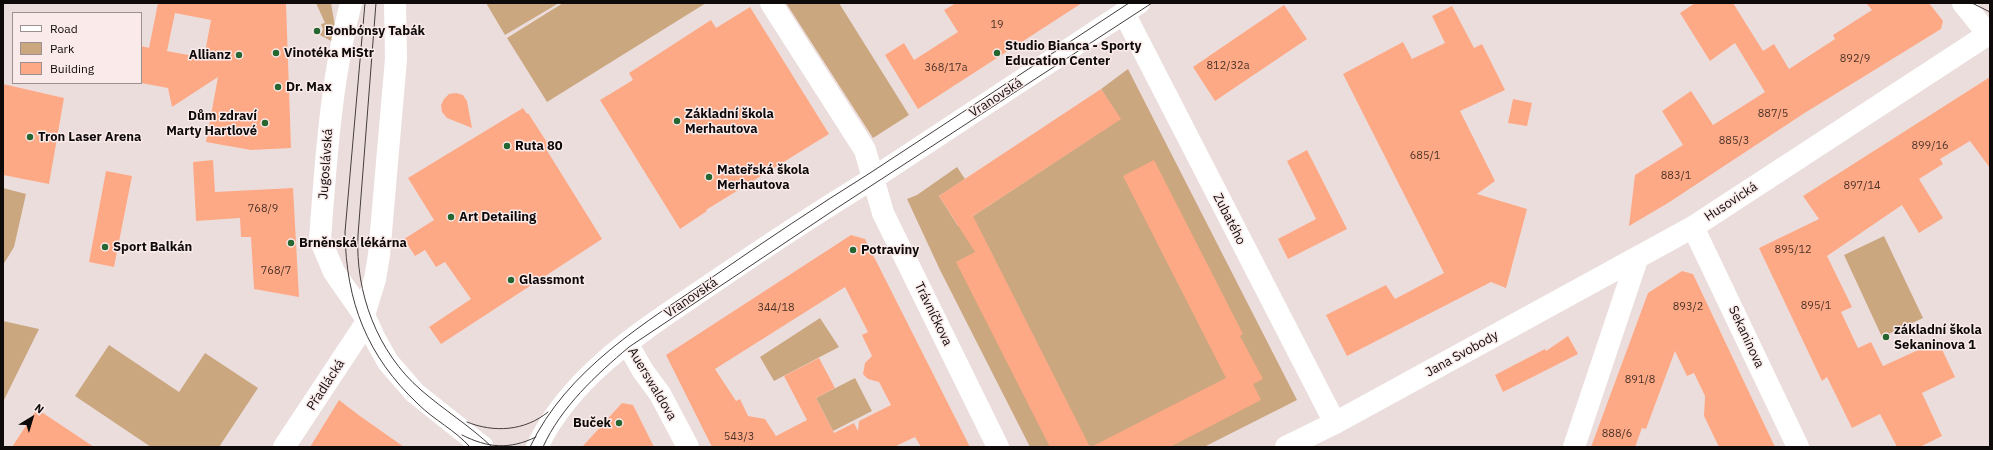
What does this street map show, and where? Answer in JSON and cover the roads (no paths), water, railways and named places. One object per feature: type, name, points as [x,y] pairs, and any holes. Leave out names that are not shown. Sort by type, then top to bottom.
[{"type":"street","name":"Jugoslávská","points":[[350,3],[340,52],[328,126],[320,239],[334,272],[365,319],[388,362],[415,393],[483,447]]},
{"type":"street","points":[[365,319],[375,279],[379,255],[396,59],[395,3]]},
{"type":"street","points":[[771,3],[865,150],[872,179]]},
{"type":"street","points":[[1963,3],[1989,34]]},
{"type":"street","name":"Vranovská","points":[[537,447],[547,428],[583,382],[627,343],[745,261],[1132,8]]},
{"type":"street","name":"Zubatého","points":[[1132,8],[1335,423]]},
{"type":"street","name":"Husovická","points":[[1637,259],[1693,227],[1989,34]]},
{"type":"street","name":"Trávníčkova","points":[[872,179],[883,213],[998,447]]},
{"type":"street","name":"Sekaninova","points":[[1693,227],[1798,447]]},
{"type":"street","points":[[1574,447],[1637,259]]},
{"type":"street","name":"Jana Svobody","points":[[1286,447],[1335,423],[1637,259]]},
{"type":"street","name":"Přadlácká","points":[[284,447],[365,319]]},
{"type":"street","name":"Auerswaldova","points":[[627,343],[643,371],[660,394],[688,447]]},
{"type":"tram line","points":[[365,3],[345,232],[346,258],[355,305],[373,347],[385,367],[400,386],[418,404],[458,435],[470,447]]},
{"type":"tram line","points":[[376,3],[358,235],[360,278],[365,299],[372,320],[381,339],[392,358],[406,375],[421,390],[492,447]]},
{"type":"tram line","points":[[530,447],[546,419],[565,394],[586,371],[635,330],[830,198],[1129,3]]},
{"type":"tram line","points":[[543,447],[559,418],[580,392],[629,347],[837,208],[1152,3]]},
{"type":"tram line","points":[[1972,3],[1990,12]]},
{"type":"tram line","points":[[467,422],[488,428],[509,428],[529,423],[548,412]]},
{"type":"tram line","points":[[462,435],[481,443],[499,446],[517,444],[536,437]]},
{"type":"place","name":"Bonbónsy Tabák","points":[[317,31]]},
{"type":"place","name":"Vinotéka MiStr","points":[[276,53]]},
{"type":"place","name":"Studio Bianca - Sporty Education Center","points":[[997,53]]},
{"type":"place","name":"Allianz","points":[[239,55]]},
{"type":"place","name":"Dr. Max","points":[[278,87]]},
{"type":"place","name":"Základní škola Merhautova","points":[[677,121]]},
{"type":"place","name":"Dům zdraví Marty Hartlové","points":[[265,123]]},
{"type":"place","name":"Tron Laser Arena","points":[[30,137]]},
{"type":"place","name":"Ruta 80","points":[[507,146]]},
{"type":"place","name":"Mateřská škola Merhautova","points":[[709,177]]},
{"type":"place","name":"Art Detailing","points":[[451,217]]},
{"type":"place","name":"Brněnská lékárna","points":[[291,243]]},
{"type":"place","name":"Sport Balkán","points":[[105,247]]},
{"type":"place","name":"Potraviny","points":[[853,250]]},
{"type":"place","name":"Glassmont","points":[[511,280]]},
{"type":"place","name":"základní škola Sekaninova 1","points":[[1886,337]]},
{"type":"place","name":"Buček","points":[[619,423]]}]
